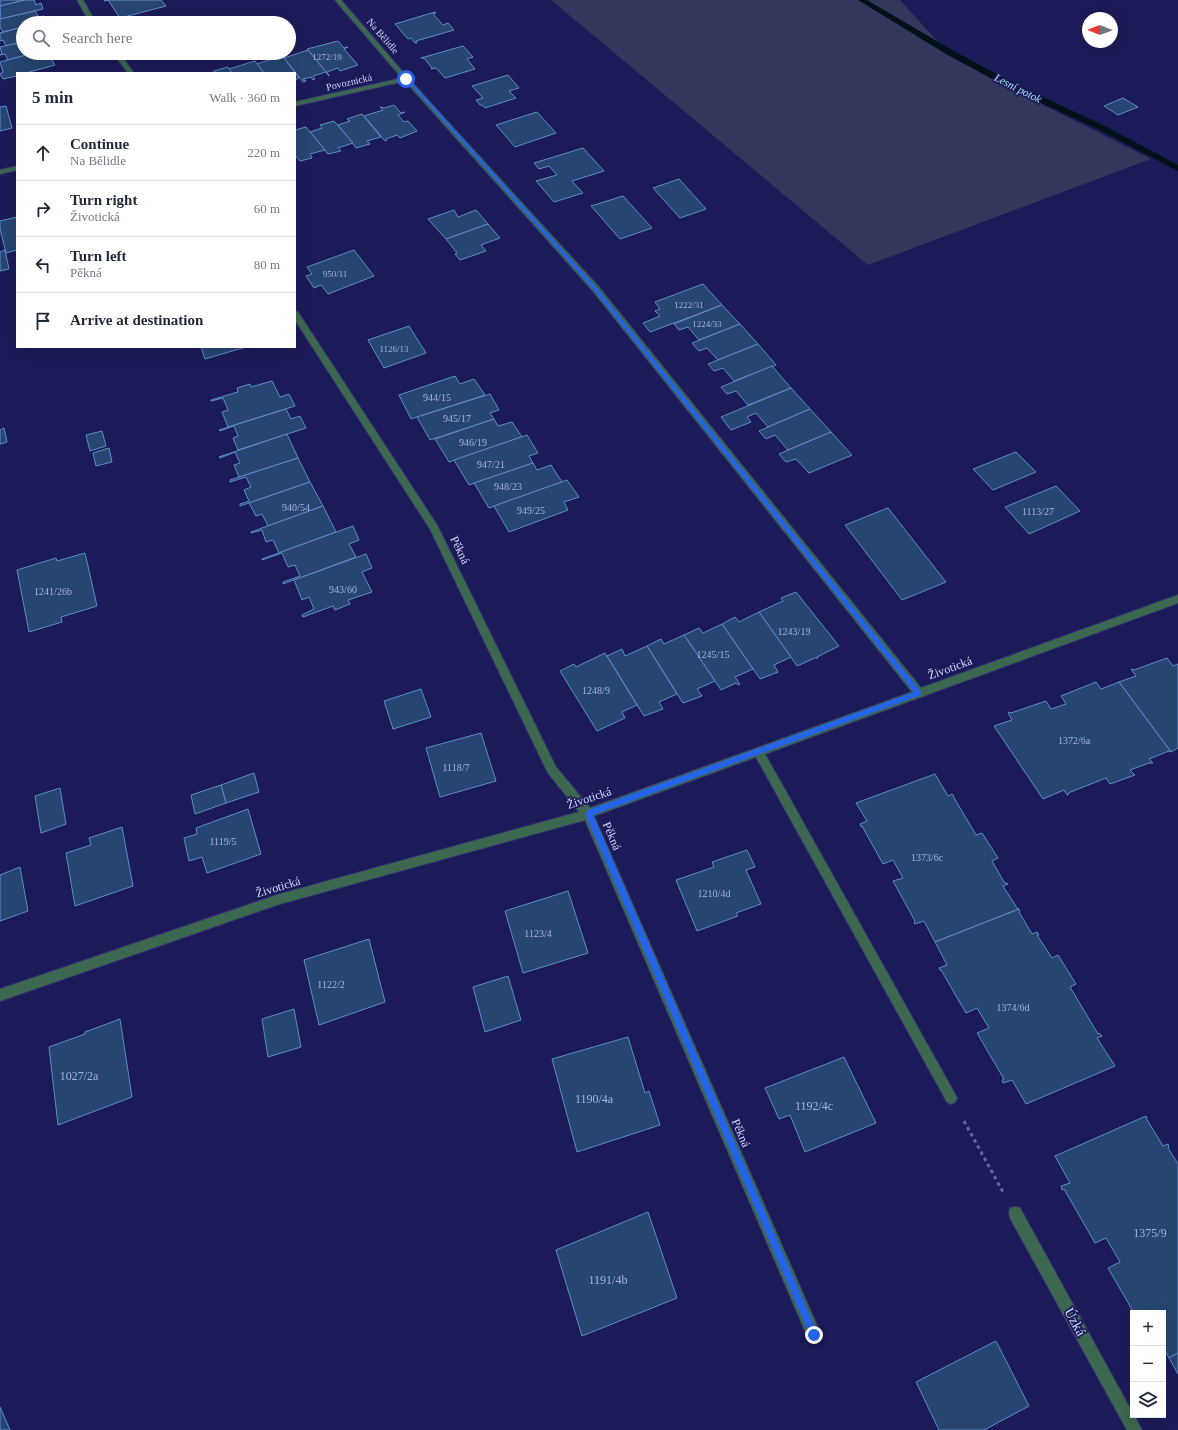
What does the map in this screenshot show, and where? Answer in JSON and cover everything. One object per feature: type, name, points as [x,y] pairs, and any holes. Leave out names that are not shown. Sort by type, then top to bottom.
[{"type":"street","points":[[80,0],[89,16]]},
{"type":"street","name":"Na Bělidle","points":[[338,0],[406,79],[595,288],[919,693]]},
{"type":"street","points":[[121,60],[130,72]]},
{"type":"street","name":"Povoznická","points":[[296,104],[406,79]]},
{"type":"street","points":[[0,172],[16,168]]},
{"type":"street","name":"Pěkná","points":[[296,316],[434,527],[552,770],[588,814],[814,1335]]},
{"type":"street","name":"Životická","points":[[0,996],[280,899],[588,814],[1178,599]]},
{"type":"street","points":[[758,752],[951,1098]]},
{"type":"street","name":"Úzká","points":[[1015,1213],[1135,1430]]},
{"type":"path","points":[[951,1098],[1015,1213]]},
{"type":"shaded area","points":[[551,0],[900,0],[939,43],[1018,92],[1151,159],[868,265]]},
{"type":"building","points":[[0,0],[25,0],[0,6]]},
{"type":"building","points":[[25,0],[34,0],[36,5],[41,3],[43,9],[1,19],[0,6]]},
{"type":"building","points":[[108,0],[161,0],[166,6],[128,16],[119,16]]},
{"type":"building","points":[[35,11],[38,16],[16,16],[16,29],[3,32],[0,27],[0,19]]},
{"type":"building","points":[[435,12],[436,13],[433,14],[443,25],[448,23],[454,30],[416,41],[417,43],[415,43],[411,38],[408,39],[395,24]]},
{"type":"building","points":[[16,29],[16,44],[6,46],[3,40],[0,41],[0,33]]},
{"type":"building","points":[[338,41],[344,48],[348,47],[344,49],[358,65],[340,71],[338,68],[327,72],[329,76],[307,49]]},
{"type":"building","points":[[16,44],[16,58],[8,60],[5,54],[0,55],[2,54],[0,47]]},
{"type":"building","points":[[463,46],[473,57],[467,59],[475,69],[445,78],[436,68],[431,69],[432,68],[424,58],[421,58]]},
{"type":"building","points":[[308,50],[326,72],[313,76],[315,79],[313,80],[311,77],[303,79],[306,81],[303,82],[286,60],[296,60],[296,54]]},
{"type":"building","points":[[16,58],[16,60],[52,60],[55,65],[30,72],[16,72],[16,76],[3,79],[0,74],[3,72],[0,62]]},
{"type":"building","points":[[270,60],[286,60],[294,72],[263,72],[257,64]]},
{"type":"building","points":[[255,61],[263,72],[231,72],[229,69]]},
{"type":"building","points":[[228,67],[231,72],[214,72]]},
{"type":"building","points":[[508,75],[519,88],[509,91],[516,98],[485,108],[480,105],[476,100],[483,98],[472,86]]},
{"type":"building","points":[[1123,98],[1138,107],[1118,115],[1104,106]]},
{"type":"building","points":[[394,105],[401,113],[405,112],[398,115],[404,122],[408,121],[417,131],[400,138],[397,135],[386,139],[387,140],[385,141],[364,116],[383,110],[380,107],[384,108]]},
{"type":"building","points":[[6,106],[12,128],[0,131],[0,107]]},
{"type":"building","points":[[537,112],[556,133],[515,147],[496,125]]},
{"type":"building","points":[[362,114],[381,137],[367,141],[370,144],[356,148],[338,125],[350,121],[347,119]]},
{"type":"building","points":[[334,121],[353,143],[338,148],[341,151],[328,154],[310,132],[322,128],[320,125]]},
{"type":"building","points":[[306,127],[325,150],[310,154],[312,158],[300,161],[296,156],[296,130]]},
{"type":"building","points":[[583,148],[604,171],[572,181],[583,193],[554,202],[536,181],[557,175],[549,166],[539,169],[534,163]]},
{"type":"building","points":[[679,179],[706,209],[680,218],[653,188]]},
{"type":"building","points":[[623,196],[652,228],[620,239],[591,206]]},
{"type":"building","points":[[454,210],[458,217],[476,210],[488,224],[446,239],[428,219]]},
{"type":"building","points":[[16,217],[16,250],[6,253],[0,229],[0,221]]},
{"type":"building","points":[[488,224],[500,238],[481,245],[486,251],[460,260],[455,254],[457,253],[446,239]]},
{"type":"building","points":[[5,250],[9,269],[0,271],[0,252]]},
{"type":"building","points":[[354,250],[374,276],[328,294],[321,285],[314,288],[306,276],[312,274],[307,267]]},
{"type":"building","points":[[703,284],[722,305],[650,332],[643,323],[660,316],[655,311],[660,309],[655,302]]},
{"type":"building","points":[[722,305],[740,324],[699,340],[688,327],[679,330],[674,324]]},
{"type":"building","points":[[740,324],[758,344],[718,360],[707,348],[699,351],[692,343]]},
{"type":"building","points":[[409,326],[426,353],[384,368],[368,340]]},
{"type":"building","points":[[758,344],[776,365],[734,381],[723,368],[714,371],[708,364]]},
{"type":"building","points":[[201,348],[243,348],[205,359]]},
{"type":"building","points":[[772,366],[791,388],[748,405],[736,391],[727,394],[721,387]]},
{"type":"building","points":[[455,376],[460,384],[474,379],[485,395],[411,419],[399,395]]},
{"type":"building","points":[[272,381],[280,397],[289,394],[295,406],[228,427],[222,412],[228,410],[223,398],[211,401],[238,392],[237,388],[250,384],[251,387]]},
{"type":"building","points":[[791,388],[810,409],[768,427],[756,413],[747,417],[751,422],[731,430],[721,417]]},
{"type":"building","points":[[490,394],[499,410],[490,413],[494,419],[430,440],[417,417]]},
{"type":"building","points":[[286,409],[291,419],[300,416],[306,428],[238,450],[233,438],[238,436],[234,426],[220,431],[219,430]]},
{"type":"building","points":[[810,409],[831,432],[788,450],[775,435],[766,439],[759,431]]},
{"type":"building","points":[[494,419],[498,426],[512,422],[522,437],[449,462],[435,439]]},
{"type":"building","points":[[4,428],[7,442],[0,444],[0,430]]},
{"type":"building","points":[[102,431],[106,446],[90,451],[86,435]]},
{"type":"building","points":[[831,432],[852,455],[809,473],[796,459],[786,462],[779,454]]},
{"type":"building","points":[[287,434],[298,458],[239,477],[234,465],[240,463],[235,452],[220,458],[219,457]]},
{"type":"building","points":[[527,435],[538,453],[529,456],[533,463],[469,485],[454,460]]},
{"type":"building","points":[[109,448],[112,462],[96,466],[93,453]]},
{"type":"building","points":[[1016,452],[1036,472],[993,490],[973,469]]},
{"type":"building","points":[[298,458],[310,482],[240,506],[240,504],[249,501],[244,490],[251,487],[246,477],[230,482],[230,480]]},
{"type":"building","points":[[533,463],[537,470],[551,465],[562,482],[489,508],[474,483]]},
{"type":"building","points":[[567,480],[579,497],[564,502],[568,510],[509,532],[494,506]]},
{"type":"building","points":[[310,482],[323,506],[268,526],[262,514],[256,516],[249,503]]},
{"type":"building","points":[[1056,486],[1080,511],[1029,534],[1005,507]]},
{"type":"building","points":[[323,506],[336,532],[279,553],[273,540],[266,542],[262,530],[251,533],[251,532]]},
{"type":"building","points":[[888,508],[946,582],[902,600],[845,525]]},
{"type":"building","points":[[353,526],[359,540],[349,544],[356,557],[283,584],[283,582],[300,576],[295,565],[288,567],[282,553],[262,560],[262,559]]},
{"type":"building","points":[[85,553],[97,606],[61,617],[62,622],[29,632],[17,570],[56,558],[57,561]]},
{"type":"building","points":[[366,554],[372,568],[362,572],[372,592],[348,600],[350,604],[335,610],[333,606],[303,617],[302,615],[314,609],[309,597],[302,600],[294,580]]},
{"type":"building","points":[[796,592],[839,646],[817,657],[818,658],[797,666],[759,612],[783,601],[781,598]]},
{"type":"building","points":[[759,612],[791,657],[774,665],[778,672],[760,679],[722,624],[735,617],[739,622]]},
{"type":"building","points":[[722,624],[753,669],[735,677],[740,684],[738,685],[736,683],[721,690],[684,635],[699,628],[703,633]]},
{"type":"building","points":[[684,635],[715,681],[697,689],[702,696],[683,703],[647,646],[661,639],[664,644]]},
{"type":"building","points":[[647,646],[677,694],[659,702],[663,709],[644,716],[607,656],[622,649],[625,656]]},
{"type":"building","points":[[605,653],[637,705],[622,712],[625,718],[597,731],[560,671],[574,664],[576,667]]},
{"type":"building","points":[[1167,658],[1173,666],[1178,664],[1178,748],[1171,752],[1119,682],[1136,676],[1131,669],[1134,670]]},
{"type":"building","points":[[1096,682],[1101,689],[1119,682],[1171,752],[1169,751],[1149,759],[1153,763],[1130,770],[1135,775],[1110,784],[1106,778],[1068,793],[1069,794],[1067,795],[1064,790],[1043,799],[994,726],[1012,720],[1008,713],[1010,712],[1011,713],[1046,701],[1051,709],[1066,704],[1061,696]]},
{"type":"building","points":[[421,689],[431,717],[393,729],[384,701]]},
{"type":"building","points":[[481,733],[496,781],[440,797],[426,748]]},
{"type":"building","points":[[254,773],[259,792],[226,803],[221,785]]},
{"type":"building","points":[[935,774],[948,796],[952,794],[954,796],[976,835],[982,833],[998,858],[992,861],[1004,882],[1008,884],[1003,886],[1019,909],[935,942],[924,921],[915,924],[915,921],[893,881],[903,878],[893,860],[883,864],[862,826],[861,827],[860,824],[867,821],[856,803]]},
{"type":"building","points":[[221,785],[226,803],[195,814],[191,795]]},
{"type":"building","points":[[60,788],[66,824],[41,833],[35,796]]},
{"type":"building","points":[[248,809],[261,854],[207,873],[202,857],[189,861],[184,838],[197,834],[196,828]]},
{"type":"building","points":[[122,827],[133,886],[75,906],[66,853],[91,845],[89,838]]},
{"type":"building","points":[[747,850],[755,867],[746,870],[761,904],[736,913],[738,916],[697,931],[676,880],[714,867],[712,862]]},
{"type":"building","points":[[20,867],[28,911],[0,921],[0,875]]},
{"type":"building","points":[[568,891],[588,953],[523,973],[505,911]]},
{"type":"building","points":[[1019,909],[1019,912],[1032,934],[1037,932],[1039,935],[1037,935],[1052,958],[1058,955],[1076,984],[1070,987],[1098,1034],[1099,1033],[1102,1036],[1097,1038],[1115,1066],[1026,1104],[1012,1080],[1003,1083],[1002,1080],[1004,1079],[977,1033],[989,1028],[977,1008],[966,1013],[939,968],[947,965],[935,942]]},
{"type":"building","points":[[369,939],[385,1002],[319,1025],[304,960]]},
{"type":"building","points":[[508,976],[521,1020],[485,1032],[473,987]]},
{"type":"building","points":[[294,1009],[301,1047],[268,1057],[262,1019]]},
{"type":"building","points":[[120,1019],[132,1097],[58,1125],[49,1047]]},
{"type":"building","points":[[628,1037],[645,1093],[649,1091],[660,1125],[577,1152],[552,1059]]},
{"type":"building","points":[[844,1057],[876,1123],[805,1152],[790,1115],[779,1119],[765,1088]]},
{"type":"building","points":[[1146,1116],[1163,1146],[1168,1144],[1168,1148],[1178,1164],[1178,1353],[1169,1358],[1166,1352],[1166,1310],[1132,1310],[1108,1268],[1120,1262],[1106,1238],[1095,1243],[1064,1189],[1062,1190],[1061,1186],[1070,1183],[1055,1156]]},
{"type":"building","points":[[648,1212],[677,1298],[582,1336],[556,1250]]},
{"type":"building","points":[[996,1341],[1029,1406],[984,1430],[939,1430],[916,1382]]},
{"type":"building","points":[[1178,1353],[1178,1374],[1169,1358]]},
{"type":"building","points":[[0,1407],[10,1430],[0,1430]]},
{"type":"waterway","name":"Lesní potok","points":[[862,0],[949,52],[1012,86],[1100,127],[1178,168]]},
{"type":"route","points":[[406,79],[595,288],[919,693],[588,814],[814,1335]]}]
